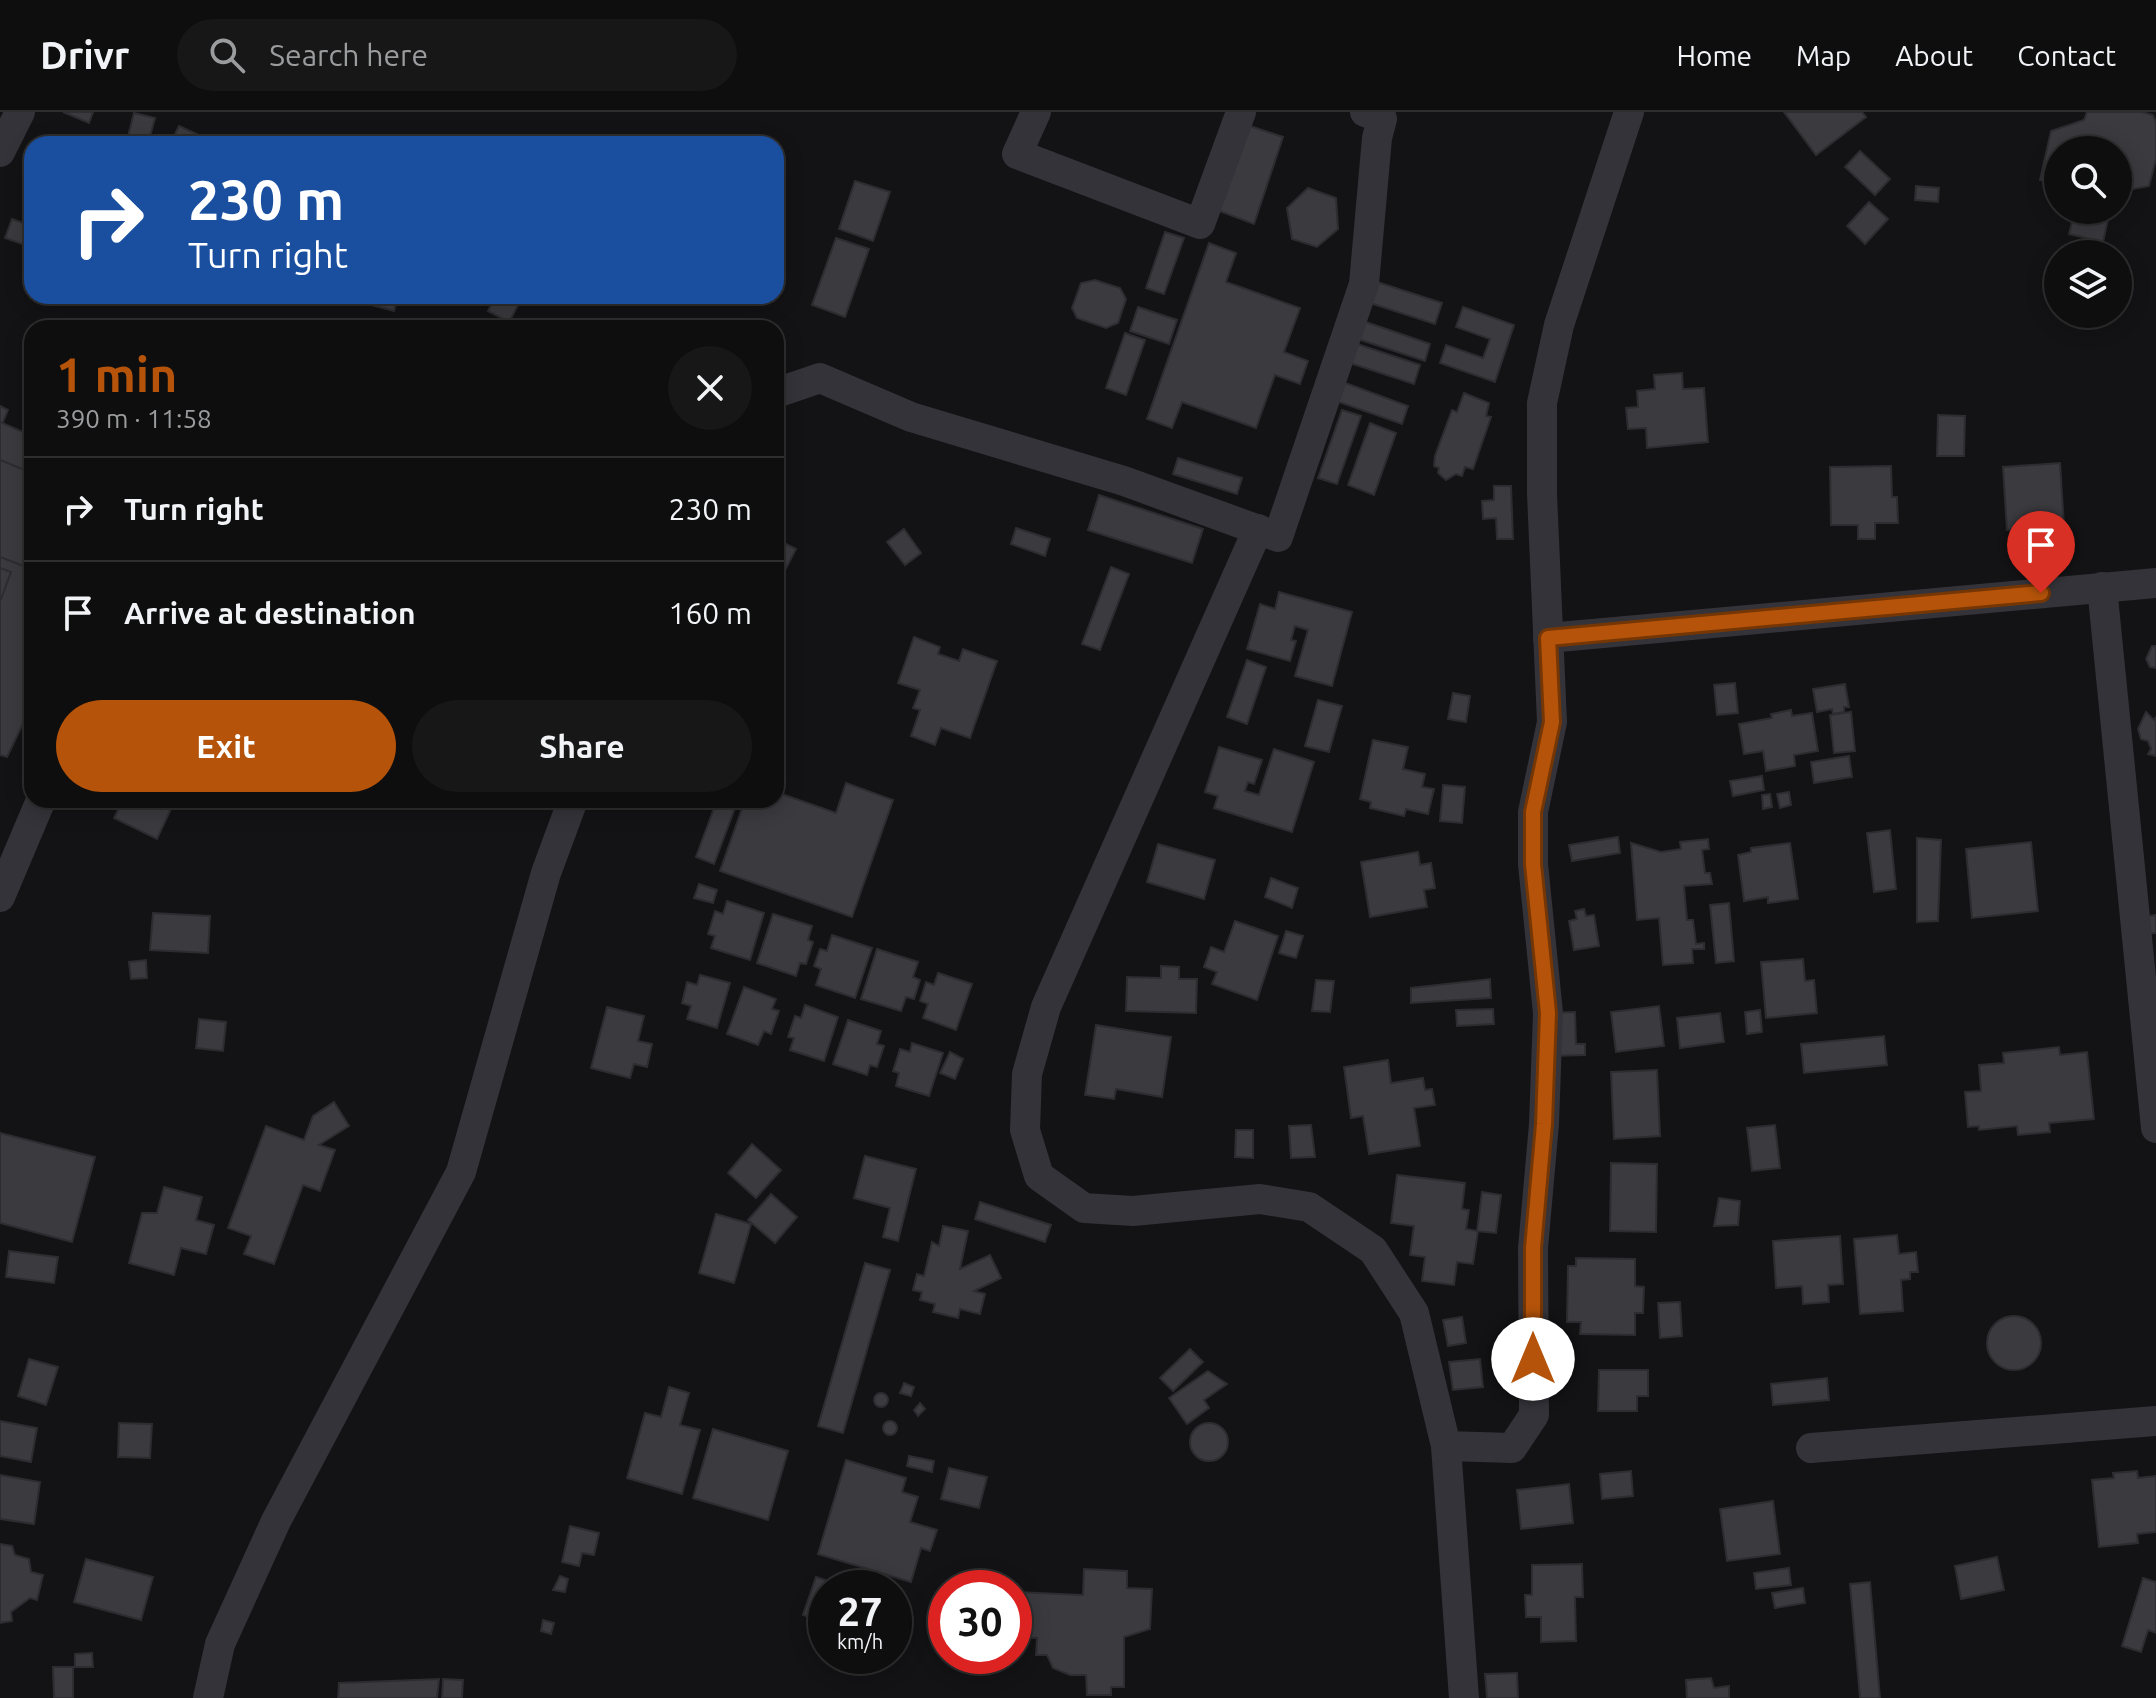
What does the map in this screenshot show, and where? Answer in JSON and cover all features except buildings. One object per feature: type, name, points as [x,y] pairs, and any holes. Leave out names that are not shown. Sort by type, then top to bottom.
[{"type":"street","points":[[0,152],[20,112]]},
{"type":"street","points":[[1036,112],[1017,154],[1200,224],[1241,112]]},
{"type":"street","points":[[784,390],[820,378],[911,417],[1124,481],[1278,537],[1364,284],[1377,138],[1382,119],[1365,112]]},
{"type":"street","points":[[1446,1446],[1512,1448],[1534,1415],[1533,1248],[1544,1124],[1548,1013],[1533,864],[1533,812],[1552,722],[1542,494],[1542,403],[1559,325],[1629,112]]},
{"type":"street","points":[[1258,529],[1046,1007],[1027,1074],[1025,1130],[1039,1176],[1084,1208],[1133,1211],[1260,1199],[1309,1207],[1373,1250],[1414,1313],[1446,1446],[1464,1698]]},
{"type":"street","points":[[1548,638],[2156,583]]},
{"type":"street","points":[[2102,587],[2156,1128]]},
{"type":"street","points":[[0,897],[38,808]]},
{"type":"street","points":[[208,1698],[220,1644],[276,1521],[461,1172],[546,873],[570,808]]},
{"type":"street","points":[[1811,1448],[2156,1421]]},
{"type":"route","points":[[1533,1359],[1533,1248],[1544,1124],[1548,1013],[1533,864],[1533,812],[1552,722],[1548,638],[2041,593]]}]
